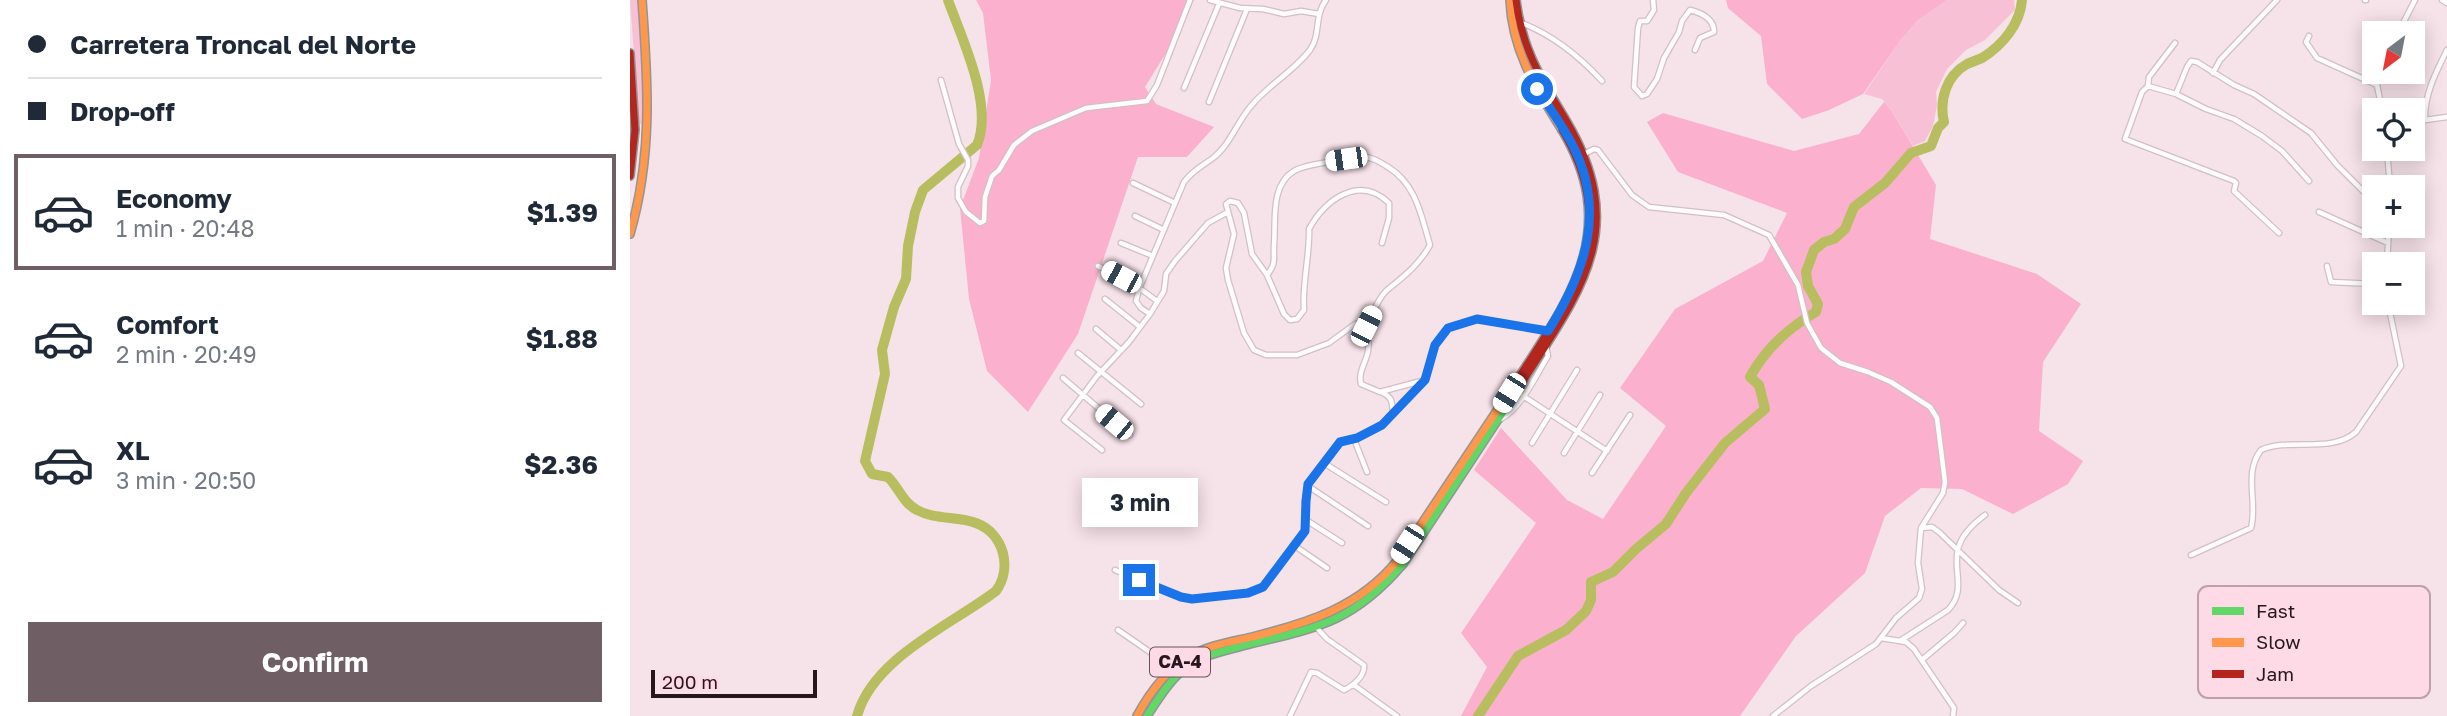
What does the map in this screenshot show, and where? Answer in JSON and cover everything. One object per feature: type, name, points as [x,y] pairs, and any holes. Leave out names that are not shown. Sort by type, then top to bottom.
[{"type":"main road","points":[[630,234],[642,192],[649,144],[642,0]]},
{"type":"main road","name":"CA-4","points":[[1510,0],[1514,34],[1524,65],[1562,120]]},
{"type":"main road","name":"CA-4","points":[[1147,716],[1161,693],[1188,666],[1212,655],[1312,626],[1360,606],[1395,575],[1500,419],[1581,286],[1595,237],[1594,187],[1584,154],[1575,143],[1531,64],[1522,40],[1516,0]]},
{"type":"main road","points":[[630,53],[635,123],[630,176]]},
{"type":"main road","points":[[635,123],[642,130],[649,121]]},
{"type":"main road","points":[[635,144],[641,138],[649,144]]},
{"type":"main road","name":"CA-4","points":[[1138,716],[1150,695],[1174,668],[1205,649],[1245,638],[1312,626],[1362,596],[1389,571],[1496,413],[1576,282],[1588,233],[1590,209],[1575,143]]},
{"type":"street","points":[[941,80],[958,144],[968,160],[958,187],[958,198],[965,212],[980,223],[984,221],[985,197],[992,176],[999,170],[1014,145],[1032,131],[1086,108],[1147,101],[1157,85],[1190,0]]},
{"type":"street","points":[[1209,0],[1284,14],[1301,11],[1319,14]]},
{"type":"street","points":[[1150,314],[1136,301],[1139,289],[1190,173],[1214,158],[1265,90],[1294,67],[1311,49],[1317,35],[1320,7],[1326,0]]},
{"type":"street","points":[[1653,0],[1654,10],[1647,21],[1640,21],[1638,29],[1634,87],[1639,93],[1642,96],[1647,94],[1652,87],[1682,21],[1690,10],[1707,17],[1714,26],[1714,32],[1700,38],[1695,50]]},
{"type":"street","points":[[2213,74],[2220,61],[2277,0]]},
{"type":"street","points":[[2404,21],[2415,0]]},
{"type":"street","points":[[2442,0],[2447,3]]},
{"type":"street","points":[[1184,88],[1219,4]]},
{"type":"street","points":[[1209,102],[1247,9]]},
{"type":"street","points":[[1518,22],[1535,28],[1581,58],[1602,81]]},
{"type":"street","points":[[2309,36],[2306,42],[2317,58],[2377,85],[2380,98]]},
{"type":"street","points":[[2175,43],[2149,77],[2148,86],[2142,92],[2125,139],[2234,181],[2234,191],[2279,233]]},
{"type":"street","points":[[2447,50],[2428,94],[2425,120],[2447,117]]},
{"type":"street","points":[[2176,94],[2191,61],[2197,62],[2213,74],[2255,94],[2311,133],[2362,190]]},
{"type":"street","points":[[2148,86],[2176,94],[2234,119],[2282,151],[2309,181]]},
{"type":"street","points":[[1584,154],[1598,150],[1632,195],[1649,207],[1724,215],[1769,235],[1798,285],[1807,323],[1821,348],[1836,361],[1891,382],[1930,407],[1936,416],[1945,482],[1944,491],[1921,528],[1918,563],[1922,593],[1917,601],[1896,618],[1881,638],[1773,716]]},
{"type":"street","points":[[1267,275],[1276,260],[1273,248],[1278,188],[1295,170],[1365,156],[1378,161],[1398,173],[1413,191],[1430,245],[1424,256],[1398,283],[1385,292],[1366,326]]},
{"type":"street","points":[[1133,183],[1175,203]]},
{"type":"street","points":[[1381,243],[1390,218],[1389,203],[1374,193],[1353,190],[1341,194],[1322,210],[1309,229],[1304,310],[1297,319],[1290,320],[1284,314],[1267,275],[1252,254],[1244,213],[1238,203],[1230,201],[1226,204],[1234,234],[1226,268],[1228,280],[1244,333],[1254,350],[1266,355],[1297,355],[1329,343],[1355,324],[1362,323],[1369,335],[1368,353],[1359,376],[1362,384],[1390,396],[1393,415]]},
{"type":"street","points":[[1102,450],[1064,420],[1150,314],[1164,291],[1166,274],[1175,261],[1209,223],[1228,212]]},
{"type":"street","points":[[2319,212],[2388,243]]},
{"type":"street","points":[[1135,216],[1164,230]]},
{"type":"street","points":[[2388,238],[2388,252]]},
{"type":"street","points":[[1121,243],[1153,256]]},
{"type":"street","points":[[1098,266],[1157,302]]},
{"type":"street","points":[[2327,266],[2331,282],[2362,283]]},
{"type":"street","points":[[1105,299],[1140,327]]},
{"type":"street","points":[[2191,555],[2250,528],[2253,468],[2261,450],[2346,439],[2356,432],[2401,366],[2390,315]]},
{"type":"street","points":[[1115,570],[1192,599],[1248,593],[1263,587],[1305,531],[1308,486],[1324,463],[1340,442],[1354,439],[1382,425],[1393,415],[1425,380],[1435,345],[1448,328],[1477,319],[1548,331]]},
{"type":"street","points":[[1096,329],[1121,350]]},
{"type":"street","points":[[1500,419],[1510,413],[1523,396],[1548,356],[1546,346]]},
{"type":"street","points":[[1079,353],[1141,404]]},
{"type":"street","points":[[1532,443],[1577,370]]},
{"type":"street","points":[[1063,378],[1130,435]]},
{"type":"street","points":[[1380,392],[1425,380]]},
{"type":"street","points":[[1564,453],[1600,395]]},
{"type":"street","points":[[1523,396],[1607,451]]},
{"type":"street","points":[[1592,473],[1630,415]]},
{"type":"street","points":[[1354,439],[1367,472]]},
{"type":"street","points":[[1324,463],[1386,502]]},
{"type":"street","points":[[1308,486],[1368,526]]},
{"type":"street","points":[[1900,641],[1953,604],[1958,588],[1956,548],[1964,534],[1985,516]]},
{"type":"street","points":[[1306,520],[1342,543]]},
{"type":"street","points":[[1921,528],[1932,527],[1999,590],[2018,603]]},
{"type":"street","points":[[1295,546],[1327,568]]},
{"type":"street","points":[[1923,659],[1954,634],[1964,622]]},
{"type":"street","points":[[1290,716],[1311,672],[1344,690],[1353,685],[1364,671],[1364,665],[1312,626]]},
{"type":"street","points":[[1118,630],[1174,668]]},
{"type":"street","points":[[1881,638],[1906,642],[1923,659],[1954,708],[1952,716]]},
{"type":"street","points":[[1353,685],[1397,716]]},
{"type":"shaded area","points":[[630,0],[638,0],[646,119],[643,125],[639,123]]},
{"type":"shaded area","points":[[976,0],[1194,0],[1182,27],[1145,87],[1156,104],[1214,127],[1187,157],[1138,157],[1078,334],[1028,412],[987,371],[969,299],[960,208],[979,158],[991,80],[983,13]]},
{"type":"shaded area","points":[[1726,0],[1947,0],[1918,20],[1902,38],[1863,94],[1802,119],[1767,84],[1761,36],[1728,8]]},
{"type":"shaded area","points":[[1947,0],[2014,0],[2015,10],[1985,40],[1966,50],[1947,69],[1936,92],[1937,105],[1933,126],[1925,141],[1913,146],[1882,99],[1864,94],[1902,38],[1918,20]]},
{"type":"shaded area","points":[[1884,102],[1936,185],[1930,239],[2037,274],[2081,304],[2043,362],[2039,431],[2083,461],[2068,484],[2013,514],[1962,489],[1921,488],[1885,516],[1865,573],[1796,636],[1740,716],[1461,716],[1487,667],[1461,633],[1536,523],[1474,470],[1501,428],[1567,500],[1603,519],[1666,426],[1620,388],[1675,309],[1763,261],[1787,213],[1678,172],[1647,122],[1663,113],[1794,151],[1859,134]]},
{"type":"waterway","points":[[857,716],[866,695],[896,660],[996,591],[1004,573],[1003,553],[994,535],[986,528],[969,521],[917,510],[908,503],[888,477],[872,474],[865,461],[885,374],[882,350],[894,307],[906,279],[908,246],[915,212],[923,190],[977,145],[981,129],[982,111],[974,72],[948,0]]},
{"type":"waterway","points":[[1478,716],[1518,656],[1566,630],[1586,611],[1591,600],[1591,582],[1613,572],[1666,524],[1725,443],[1765,409],[1759,385],[1750,377],[1778,340],[1816,312],[1818,304],[1808,286],[1806,272],[1814,250],[1824,242],[1834,239],[1845,229],[1854,207],[1885,183],[1911,153],[1931,146],[1938,128],[1944,122],[1943,105],[1949,82],[1960,69],[1997,47],[2014,25],[2022,0]]},
{"type":"traffic: fast","points":[[1147,716],[1170,683],[1195,662],[1220,652],[1299,632],[1336,618],[1353,609],[1386,583],[1403,564],[1518,389]]},
{"type":"traffic: slow","points":[[630,234],[642,176],[647,118],[642,0]]},
{"type":"traffic: slow","points":[[1510,0],[1520,52],[1562,130]]},
{"type":"traffic: slow","points":[[1137,716],[1159,682],[1173,668],[1197,652],[1313,619],[1350,602],[1382,577],[1397,561],[1510,391]]},
{"type":"traffic: jam","points":[[1516,0],[1523,34],[1534,64],[1586,161],[1595,197],[1596,230],[1589,262],[1577,292],[1518,389]]},
{"type":"traffic: jam","points":[[630,53],[635,130],[630,176]]},
{"type":"traffic: jam","points":[[1510,391],[1567,297],[1580,266],[1588,235],[1588,202],[1580,167],[1562,130]]},
{"type":"route","points":[[1139,580],[1192,599],[1248,593],[1263,587],[1305,531],[1308,484],[1340,442],[1357,438],[1382,425],[1425,380],[1435,345],[1448,328],[1477,319],[1548,331],[1578,275],[1584,256],[1590,209],[1580,162],[1572,144],[1537,89]]}]
